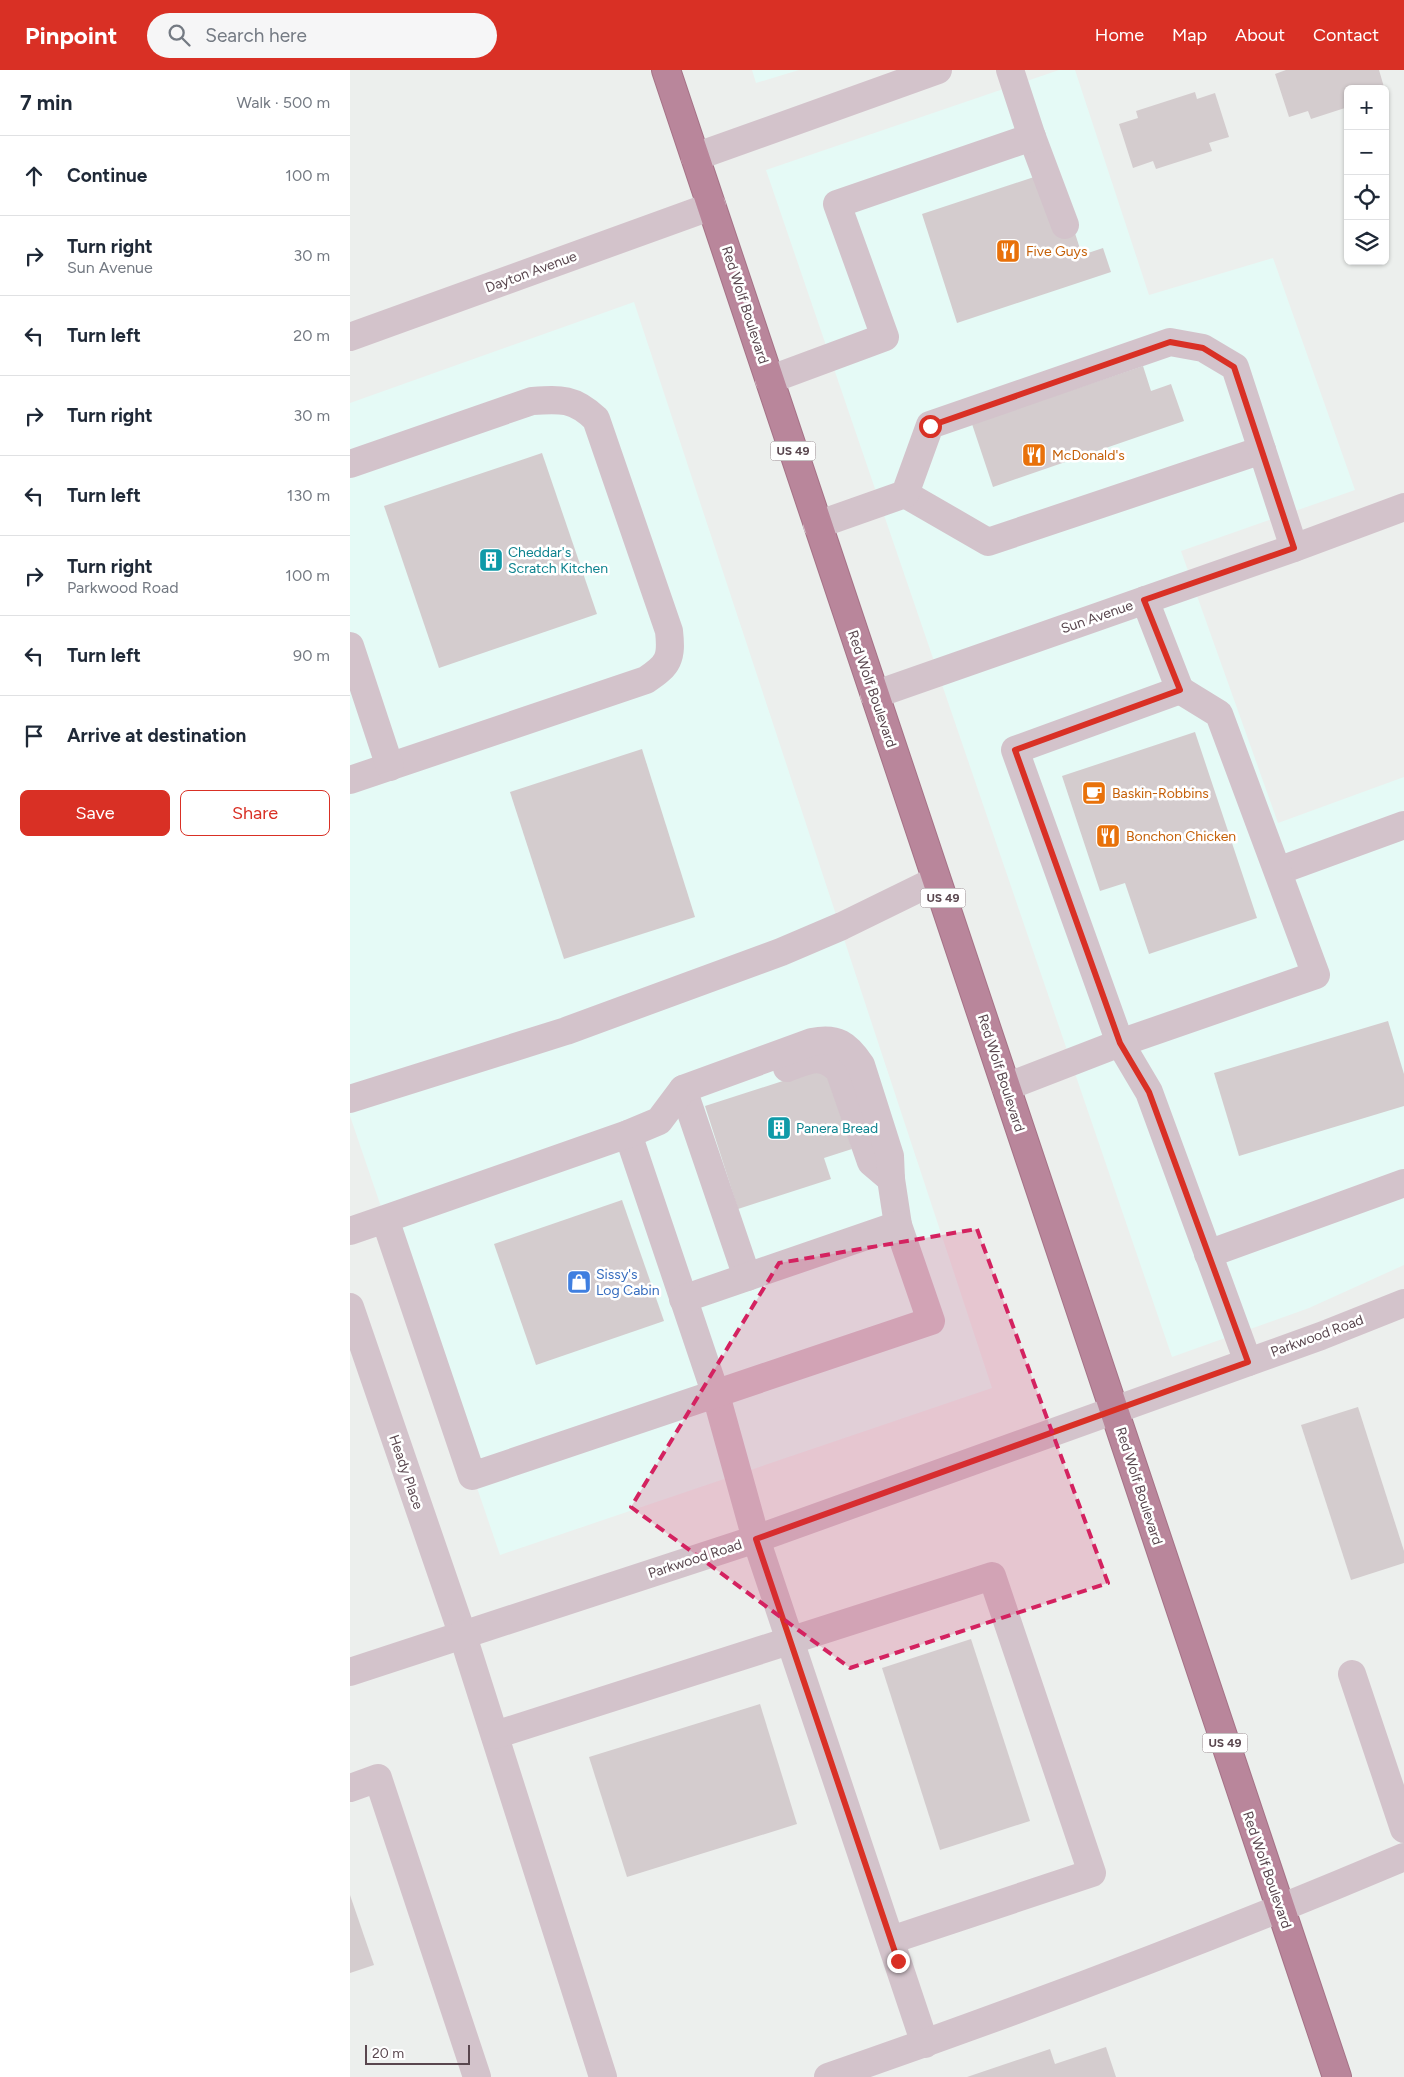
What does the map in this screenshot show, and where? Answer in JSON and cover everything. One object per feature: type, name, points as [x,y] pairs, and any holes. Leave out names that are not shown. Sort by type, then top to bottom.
[{"type":"highway","name":"Red Wolf Boulevard","points":[[666,70],[1337,2077]]},
{"type":"street","points":[[695,157],[938,70]]},
{"type":"street","points":[[1010,70],[1064,225]]},
{"type":"street","points":[[769,380],[885,337],[837,204],[1032,137]]},
{"type":"street","name":"Dayton Avenue","points":[[350,337],[712,206]]},
{"type":"street","points":[[905,494],[930,426],[1170,342],[1203,348],[1234,367],[1294,548]]},
{"type":"street","points":[[350,464],[532,401],[562,399],[582,406],[596,419],[669,631],[671,652],[663,669],[646,680],[350,780]]},
{"type":"street","points":[[817,525],[905,494],[988,542],[1262,450]]},
{"type":"street","name":"Sun Avenue","points":[[874,694],[1294,548],[1404,507]]},
{"type":"street","points":[[1006,1087],[1120,1043],[1316,975],[1220,714],[1180,690],[1144,600]]},
{"type":"street","points":[[350,646],[390,767]]},
{"type":"street","points":[[1180,690],[1015,750],[1120,1043],[1149,1092],[1248,1362]]},
{"type":"street","points":[[1278,871],[1404,825]]},
{"type":"street","points":[[350,1099],[566,1030],[781,952],[842,926],[936,880]]},
{"type":"street","points":[[350,1232],[386,1219],[628,1134],[659,1121],[688,1087],[812,1042],[827,1039],[842,1044],[853,1053],[861,1065],[890,1156],[890,1179],[898,1225],[931,1321],[472,1476],[386,1219]]},
{"type":"street","points":[[688,1087],[747,1277]]},
{"type":"street","points":[[628,1134],[716,1395],[756,1539],[925,2044]]},
{"type":"street","points":[[1208,1254],[1404,1183]]},
{"type":"street","points":[[683,1299],[898,1225]]},
{"type":"street","name":"Parkwood Road","points":[[350,1672],[756,1539],[1248,1362],[1404,1303]]},
{"type":"street","name":"Heady Place","points":[[350,1307],[463,1636],[603,2077]]},
{"type":"street","points":[[495,1735],[992,1576],[1092,1873],[890,1940]]},
{"type":"street","points":[[1352,1674],[1404,1829]]},
{"type":"street","points":[[350,1788],[378,1778],[477,2077]]},
{"type":"street","points":[[828,2077],[925,2044],[1280,1910],[1404,1857]]},
{"type":"highlighted area","points":[[977,1229],[1108,1583],[850,1668],[631,1507],[779,1263]]},
{"type":"shaded area","points":[[752,70],[799,70],[756,83]]},
{"type":"shaded area","points":[[1059,70],[1075,70],[1149,295],[1273,258],[1355,490],[1181,551],[1278,823],[1404,777],[1404,1265],[1309,1308],[1172,1357],[766,170]]},
{"type":"shaded area","points":[[634,302],[992,1388],[500,1555],[350,1116],[350,403]]},
{"type":"building","points":[[1286,70],[1379,70],[1383,85],[1344,85],[1344,108],[1311,119],[1308,111],[1289,117],[1275,74]]},
{"type":"building","points":[[1195,92],[1197,99],[1215,93],[1229,137],[1209,143],[1212,151],[1156,169],[1153,161],[1133,168],[1119,124],[1138,118],[1136,111]]},
{"type":"building","name":"Five Guys","points":[[1037,176],[1073,227],[1082,255],[1103,248],[1111,272],[957,323],[922,214]]},
{"type":"building","name":"McDonald's","points":[[1143,366],[1151,391],[1171,384],[1184,421],[993,487],[972,424]]},
{"type":"building","name":"Cheddar's Scratch Kitchen","points":[[542,453],[597,614],[439,668],[384,506]]},
{"type":"building","points":[[1195,732],[1257,918],[1149,954],[1125,883],[1100,891],[1062,776]]},
{"type":"building","points":[[642,749],[695,917],[564,959],[510,792]]},
{"type":"building","points":[[1388,1021],[1404,1074],[1404,1106],[1239,1156],[1214,1073]]},
{"type":"building","name":"Panera Bread","points":[[826,1067],[852,1149],[824,1158],[831,1179],[738,1209],[705,1106]]},
{"type":"building","name":"Sissy's Log Cabin","points":[[622,1200],[664,1321],[536,1365],[494,1244]]},
{"type":"building","points":[[1358,1407],[1404,1551],[1404,1563],[1351,1580],[1301,1425]]},
{"type":"building","points":[[971,1639],[1030,1821],[940,1850],[882,1668]]},
{"type":"building","points":[[760,1704],[797,1824],[627,1877],[589,1757]]},
{"type":"building","points":[[350,1895],[374,1965],[350,1973]]},
{"type":"building","points":[[1106,2047],[1116,2077],[967,2077],[1050,2049],[1055,2064]]},
{"type":"place","name":"Five Guys","points":[[1008,251]]},
{"type":"place","name":"McDonald's","points":[[1034,455]]},
{"type":"place","name":"Cheddar's Scratch Kitchen","points":[[491,560]]},
{"type":"place","name":"Baskin-Robbins","points":[[1094,793]]},
{"type":"place","name":"Bonchon Chicken","points":[[1108,836]]},
{"type":"place","name":"Panera Bread","points":[[779,1128]]},
{"type":"place","name":"Sissy's Log Cabin","points":[[579,1282]]},
{"type":"route","points":[[898,1961],[756,1539],[1248,1362],[1149,1092],[1120,1043],[1015,750],[1180,690],[1144,600],[1294,548],[1234,367],[1203,348],[1170,342],[930,426]]}]
